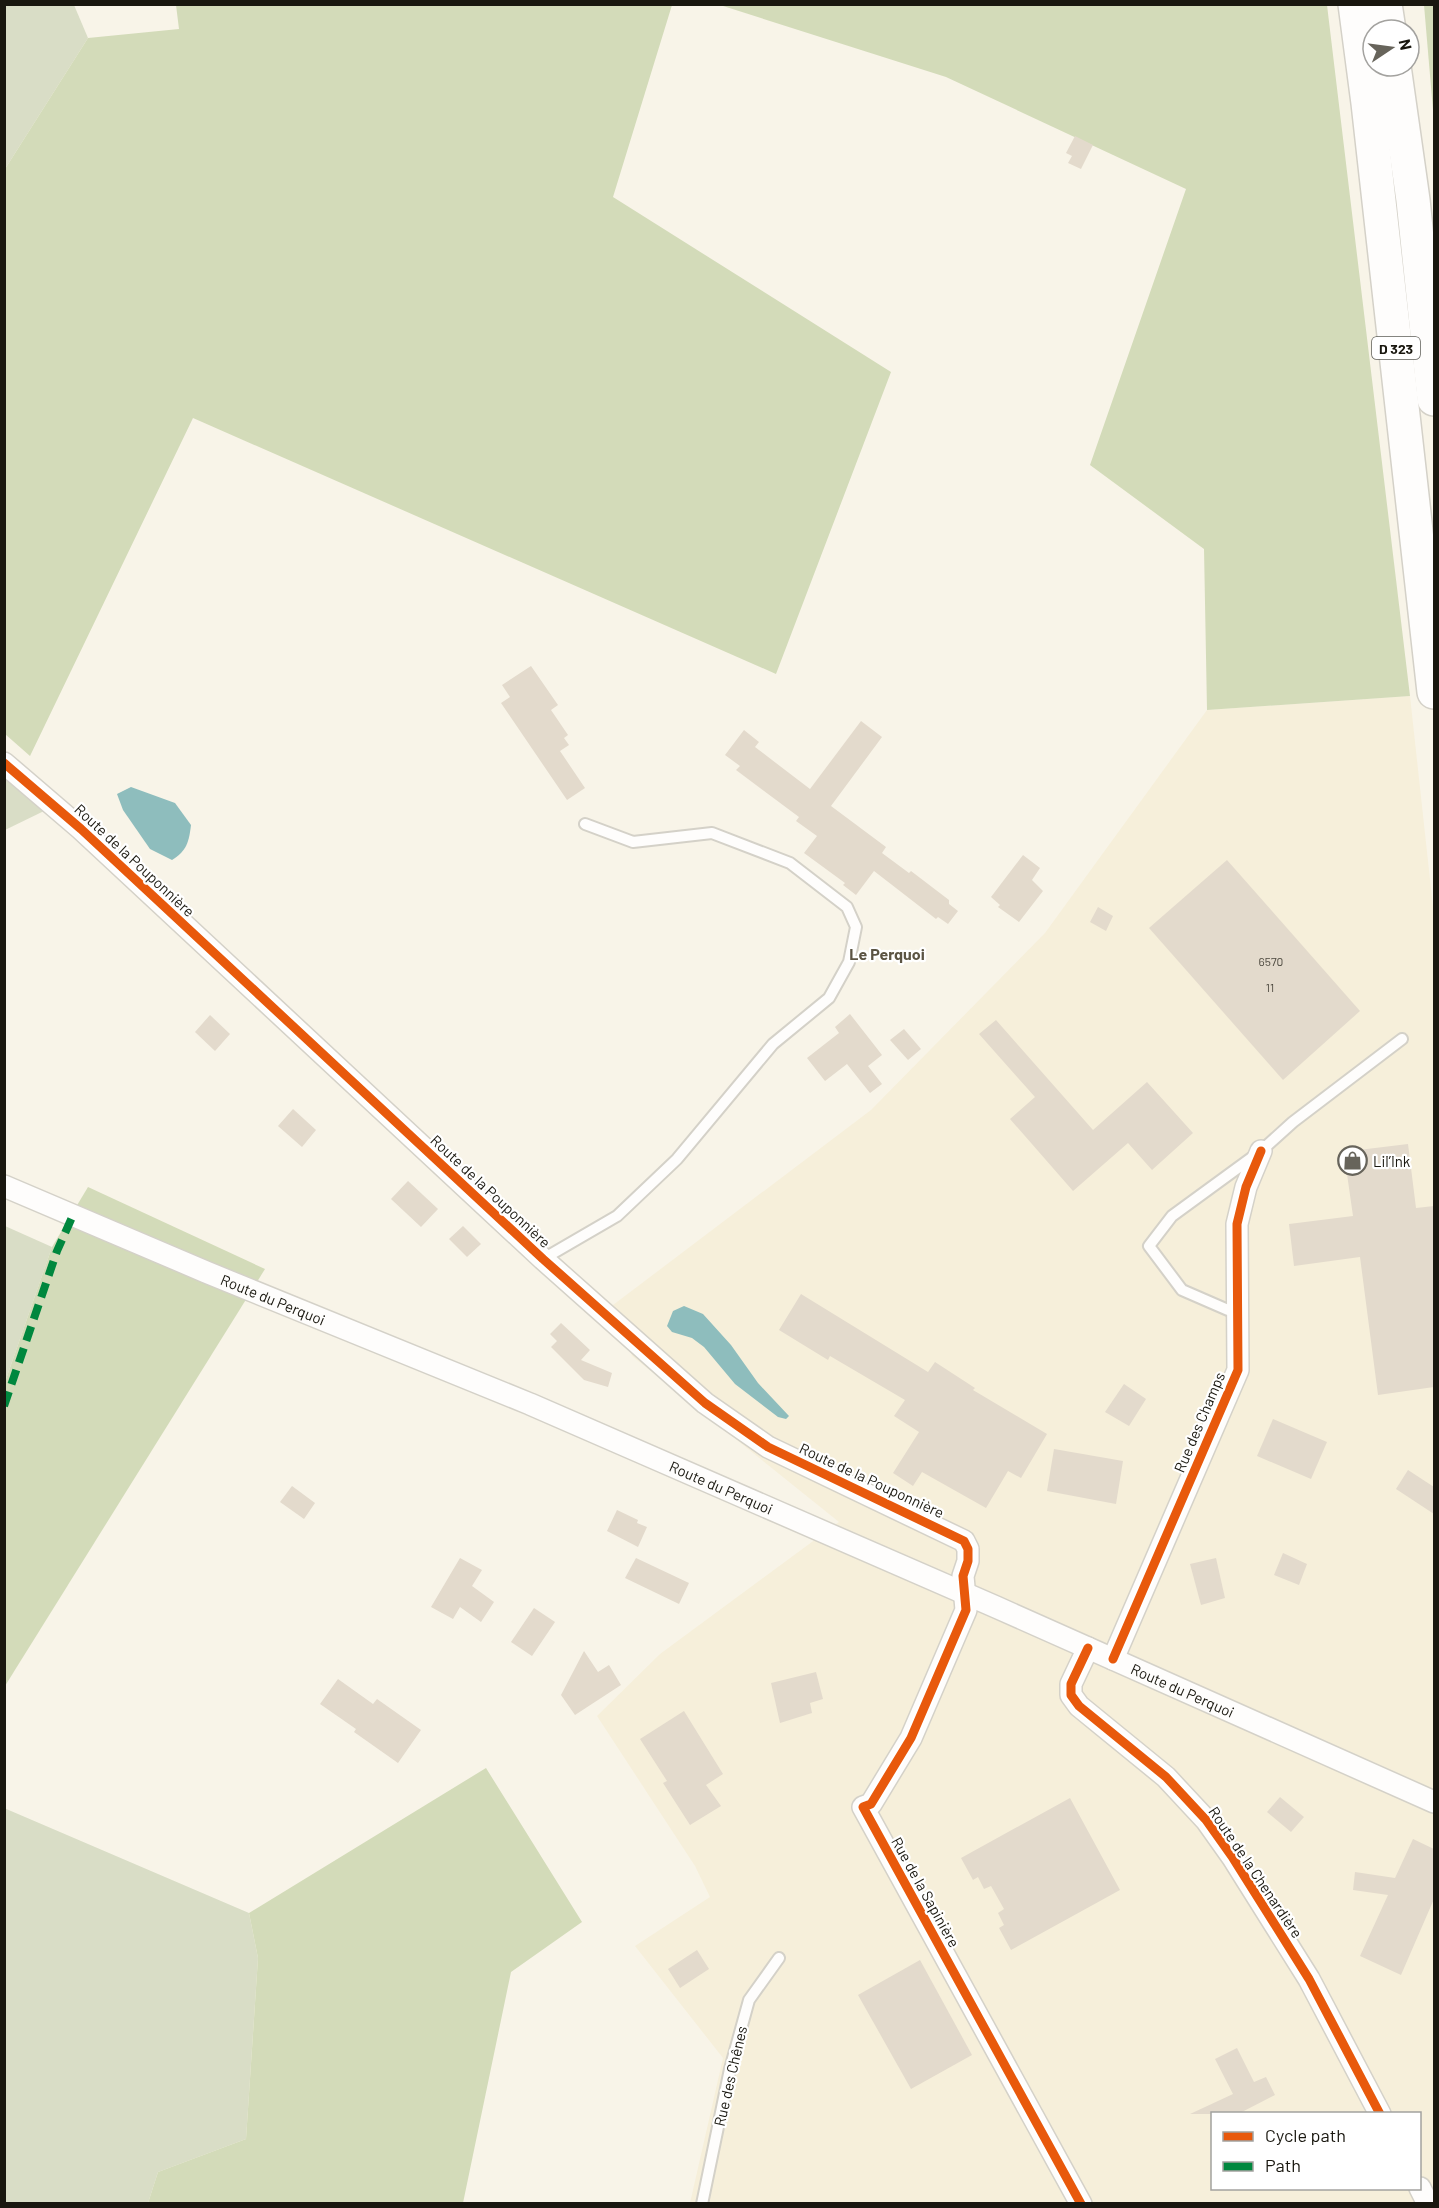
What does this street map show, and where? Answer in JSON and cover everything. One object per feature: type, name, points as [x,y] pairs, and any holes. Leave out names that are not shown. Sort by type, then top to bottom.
[{"type":"highway","name":"D 323","points":[[1355,4],[1434,692]]},
{"type":"highway","name":"D 323","points":[[1396,78],[1413,200],[1434,399]]},
{"type":"street","name":"Route de la Pouponnière","points":[[4,763],[81,829],[543,1259],[705,1403],[768,1447],[964,1541],[968,1550],[968,1561],[963,1576],[963,1592]]},
{"type":"street","name":"Rue des Champs","points":[[1113,1659],[1238,1370],[1237,1224],[1246,1187],[1261,1150]]},
{"type":"street","name":"Route du Perquoi","points":[[4,1186],[228,1281],[530,1404],[963,1592],[1434,1802]]},
{"type":"street","name":"Rue de la Sapinière","points":[[963,1592],[966,1610],[911,1738],[871,1804],[863,1807],[1081,2204]]},
{"type":"street","name":"Route de la Chenardière","points":[[1088,1648],[1071,1684],[1071,1695],[1079,1706],[1166,1777],[1206,1820],[1233,1858],[1309,1979],[1379,2112]]},
{"type":"street","points":[[1420,2190],[1428,2204]]},
{"type":"lane","points":[[543,1259],[617,1216],[677,1159],[773,1044],[829,998],[849,962],[856,927],[847,907],[790,863],[712,833],[633,842],[585,824]]},
{"type":"lane","points":[[1238,1310],[1228,1310],[1182,1290],[1149,1246],[1172,1216],[1261,1150],[1293,1122],[1402,1039]]},
{"type":"lane","name":"Rue des Chênes","points":[[702,2204],[730,2069],[749,2000],[779,1958]]},
{"type":"shaded area","points":[[1410,696],[1434,916],[1434,2203],[690,2203],[723,2058],[635,1946],[710,1897],[695,1866],[597,1716],[660,1654],[839,1522],[632,1356],[613,1305],[871,1110],[1045,933],[1207,710]]},
{"type":"green space","points":[[5,5],[74,5],[88,38],[5,169]]},
{"type":"green space","points":[[176,5],[672,5],[613,197],[891,372],[776,674],[193,418],[30,756],[5,734],[5,169],[88,38],[179,29]]},
{"type":"green space","points":[[720,5],[1327,5],[1410,696],[1207,710],[1204,549],[1090,465],[1186,189],[946,77]]},
{"type":"green space","points":[[1424,5],[1434,5],[1434,122]]},
{"type":"green space","points":[[4,778],[44,811],[5,830],[4,830]]},
{"type":"green space","points":[[88,1187],[265,1269],[5,1686],[5,1382],[52,1247]]},
{"type":"green space","points":[[5,1226],[52,1247],[5,1382]]},
{"type":"green space","points":[[486,1768],[582,1922],[511,1972],[463,2203],[148,2203],[158,2172],[246,2139],[258,1958],[249,1913]]},
{"type":"green space","points":[[4,1808],[249,1913],[258,1958],[246,2139],[158,2172],[148,2203],[5,2203]]},
{"type":"water","points":[[131,787],[175,803],[191,825],[186,845],[181,853],[172,860],[150,849],[123,810],[117,794]]},
{"type":"water","points":[[684,1306],[703,1314],[731,1345],[758,1383],[789,1416],[786,1419],[778,1417],[735,1384],[704,1347],[692,1338],[672,1332],[667,1326],[673,1311]]},
{"type":"building","points":[[1075,136],[1093,145],[1081,169],[1068,163],[1072,156],[1066,153]]},
{"type":"building","points":[[531,666],[558,705],[551,710],[568,735],[564,738],[569,745],[560,751],[585,788],[567,800],[501,703],[510,697],[502,685]]},
{"type":"building","points":[[861,721],[882,737],[831,806],[886,847],[882,853],[909,873],[911,871],[949,900],[949,904],[958,911],[948,924],[938,917],[936,919],[874,871],[856,895],[843,885],[845,883],[804,853],[817,836],[796,821],[799,817],[736,770],[740,766],[725,755],[744,730],[759,742],[755,747],[810,789]]},
{"type":"building","points":[[1023,855],[1040,868],[1032,880],[1043,891],[1019,922],[998,907],[1000,905],[991,897]]},
{"type":"building","points":[[1227,860],[1360,1011],[1283,1080],[1149,928]]},
{"type":"building","points":[[1098,907],[1113,916],[1106,931],[1090,922]]},
{"type":"building","points":[[850,1014],[882,1055],[868,1066],[882,1084],[870,1093],[847,1064],[825,1081],[807,1058],[839,1033],[835,1027]]},
{"type":"building","points":[[210,1015],[230,1034],[215,1051],[195,1032]]},
{"type":"building","points":[[996,1020],[1093,1130],[1147,1082],[1193,1133],[1152,1170],[1128,1143],[1073,1191],[1010,1119],[1035,1097],[979,1034]]},
{"type":"building","points":[[904,1029],[921,1049],[908,1060],[890,1040]]},
{"type":"building","points":[[293,1109],[316,1130],[302,1147],[278,1126]]},
{"type":"building","points":[[1408,1144],[1416,1208],[1434,1206],[1434,1387],[1378,1395],[1360,1257],[1294,1266],[1289,1224],[1353,1216],[1342,1152]]},
{"type":"building","points":[[408,1181],[438,1209],[421,1227],[391,1199]]},
{"type":"building","points":[[463,1226],[481,1244],[467,1257],[449,1239]]},
{"type":"building","points":[[801,1294],[928,1372],[935,1362],[975,1388],[973,1390],[1047,1434],[1021,1478],[1008,1471],[986,1508],[922,1472],[913,1486],[893,1473],[919,1432],[894,1416],[905,1400],[830,1356],[828,1360],[779,1330]]},
{"type":"building","points":[[561,1323],[590,1350],[581,1360],[612,1373],[608,1387],[584,1380],[551,1347],[557,1341],[550,1334]]},
{"type":"building","points":[[1124,1384],[1146,1399],[1129,1426],[1105,1412]]},
{"type":"building","points":[[1273,1419],[1327,1442],[1311,1479],[1257,1456]]},
{"type":"building","points":[[1054,1449],[1123,1461],[1116,1504],[1047,1491]]},
{"type":"building","points":[[1408,1470],[1434,1487],[1434,1514],[1396,1489]]},
{"type":"building","points":[[292,1486],[315,1503],[304,1519],[280,1502]]},
{"type":"building","points":[[617,1510],[647,1527],[638,1547],[607,1531]]},
{"type":"building","points":[[1283,1553],[1307,1564],[1299,1585],[1274,1575]]},
{"type":"building","points":[[460,1558],[482,1570],[472,1586],[494,1602],[481,1622],[460,1607],[453,1619],[431,1607]]},
{"type":"building","points":[[636,1558],[689,1583],[679,1604],[625,1578]]},
{"type":"building","points":[[1216,1558],[1225,1598],[1201,1605],[1190,1564]]},
{"type":"building","points":[[534,1608],[555,1622],[532,1656],[511,1642]]},
{"type":"building","points":[[584,1651],[598,1672],[609,1665],[621,1685],[575,1715],[561,1695]]},
{"type":"building","points":[[816,1672],[823,1699],[810,1703],[812,1713],[780,1723],[771,1683]]},
{"type":"building","points":[[338,1679],[373,1704],[377,1699],[421,1730],[398,1763],[354,1732],[356,1729],[320,1704]]},
{"type":"building","points":[[684,1711],[723,1774],[706,1785],[721,1806],[690,1825],[663,1783],[667,1781],[640,1739]]},
{"type":"building","points":[[1280,1797],[1304,1817],[1291,1832],[1267,1812]]},
{"type":"building","points":[[1070,1798],[1120,1890],[1011,1950],[999,1928],[1004,1925],[998,1913],[1004,1909],[991,1886],[984,1889],[978,1877],[973,1880],[961,1858]]},
{"type":"building","points":[[1413,1839],[1434,1849],[1434,1899],[1401,1975],[1360,1956],[1388,1895],[1353,1890],[1355,1872],[1395,1878]]},
{"type":"building","points":[[697,1950],[709,1969],[680,1988],[668,1969]]},
{"type":"building","points":[[920,1960],[972,2055],[911,2089],[858,1995]]},
{"type":"building","points":[[1237,2048],[1254,2082],[1266,2077],[1275,2095],[1242,2112],[1190,2114],[1233,2094],[1215,2059]]},
{"type":"marked path","points":[[4,1406],[57,1251],[73,1215]]},
{"type":"cycle path","points":[[4,763],[81,829],[543,1259],[705,1403],[768,1447],[964,1541],[968,1549],[968,1561],[963,1576],[966,1610],[911,1738],[871,1804],[863,1807],[1081,2204]]},
{"type":"cycle path","points":[[1113,1659],[1238,1370],[1237,1224],[1246,1187],[1261,1151]]},
{"type":"cycle path","points":[[1088,1648],[1071,1684],[1071,1695],[1079,1706],[1166,1777],[1206,1820],[1233,1858],[1309,1979],[1379,2112]]},
{"type":"place","name":"Lil’Ink","points":[[1352,1161]]},
{"type":"district","name":"Le Perquoi","points":[[887,953]]}]
